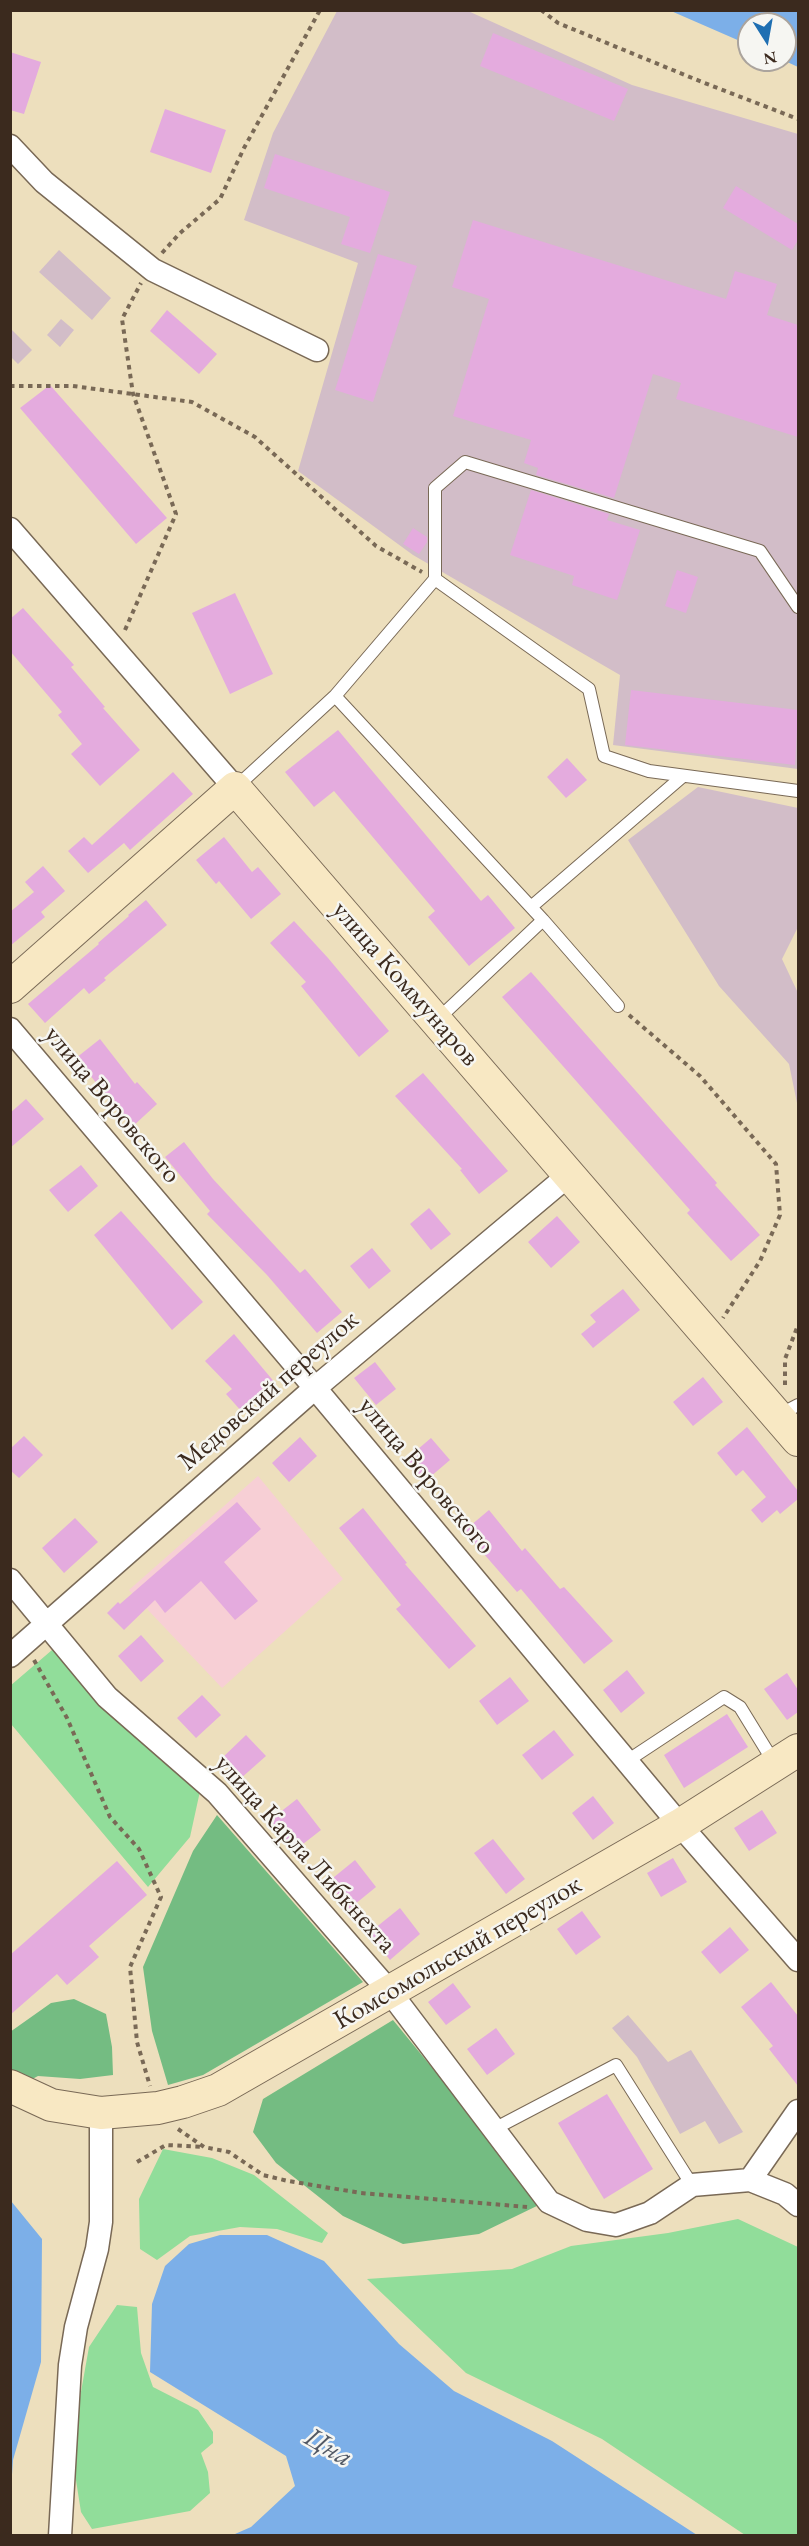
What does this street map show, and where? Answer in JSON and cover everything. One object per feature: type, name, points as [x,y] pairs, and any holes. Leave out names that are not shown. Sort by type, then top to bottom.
[{"type":"street","points":[[10,146],[44,182],[150,267],[317,350]]},
{"type":"street","name":"улица Коммунаров","points":[[10,528],[711,1337],[787,1411],[798,1440]]},
{"type":"street","points":[[10,987],[235,788]]},
{"type":"street","name":"улица Воровского","points":[[10,1029],[315,1388],[680,1825],[798,1960]]},
{"type":"street","name":"Медовский переулок","points":[[17,1650],[315,1388],[570,1174]]},
{"type":"street","name":"улица Карла Либкнехта","points":[[10,1580],[107,1697],[217,1794],[390,1992],[549,2202],[561,2210],[587,2220],[616,2225],[650,2213],[692,2185]]},
{"type":"street","name":"Комсомольский переулок","points":[[10,2086],[51,2105],[101,2113],[158,2108],[183,2102],[226,2086],[680,1825],[787,1757]]},
{"type":"street","points":[[750,2180],[798,2111]]},
{"type":"street","points":[[60,2535],[70,2365],[76,2327],[97,2250],[101,2222],[101,2113]]},
{"type":"street","points":[[692,2185],[750,2180],[785,2194],[798,2205]]},
{"type":"lane","points":[[235,788],[335,696],[435,579],[435,488],[465,462],[759,550],[798,607]]},
{"type":"lane","points":[[435,579],[589,689],[604,756],[649,771],[798,791]]},
{"type":"lane","points":[[335,696],[543,920],[618,1006]]},
{"type":"lane","points":[[531,907],[683,776]]},
{"type":"lane","points":[[436,1020],[543,920]]},
{"type":"lane","points":[[627,1761],[724,1697],[740,1707],[787,1757]]},
{"type":"lane","points":[[494,2129],[616,2065],[692,2185]]},
{"type":"path","points":[[116,650],[176,514],[133,394],[122,319],[150,267],[178,234],[220,199],[244,148],[320,10]]},
{"type":"path","points":[[541,10],[558,23],[798,119]]},
{"type":"path","points":[[10,386],[73,386],[192,402],[255,437],[376,546],[435,579]]},
{"type":"path","points":[[618,1006],[700,1076],[776,1164],[780,1215],[760,1261],[711,1337]]},
{"type":"path","points":[[787,1411],[785,1359],[798,1326]]},
{"type":"path","points":[[17,1650],[67,1718],[110,1817],[139,1849],[161,1897],[130,1967],[137,2042],[158,2108],[172,2125],[204,2147]]},
{"type":"path","points":[[137,2162],[166,2145],[204,2147],[229,2152],[263,2175],[288,2181],[362,2193],[561,2210]]},
{"type":"shaded area","points":[[337,11],[468,11],[632,85],[798,134],[798,769],[613,745],[620,675],[413,555],[298,471],[358,263],[244,220],[273,133]]},
{"type":"shaded area","points":[[59,250],[111,298],[92,320],[39,272]]},
{"type":"shaded area","points":[[61,319],[74,330],[60,347],[47,335]]},
{"type":"shaded area","points":[[11,329],[32,350],[18,364],[11,357]]},
{"type":"shaded area","points":[[698,787],[798,808],[798,927],[782,959],[798,993],[798,1108],[789,1064],[719,986],[628,840]]},
{"type":"shaded area","points":[[258,1476],[343,1579],[222,1688],[129,1590]]},
{"type":"shaded area","points":[[628,2015],[668,2062],[691,2050],[743,2132],[719,2144],[705,2121],[680,2134],[637,2057],[612,2028]]},
{"type":"green space","points":[[66,1638],[202,1782],[190,1837],[148,1887],[11,1724],[10,1686]]},
{"type":"green space","points":[[217,1815],[363,1982],[203,2075],[168,2085],[152,2031],[143,1967],[193,1851]]},
{"type":"green space","points":[[74,1999],[106,2014],[112,2047],[113,2075],[80,2079],[38,2076],[23,2084],[11,2077],[10,2032],[51,2003]]},
{"type":"green space","points":[[393,2020],[543,2203],[479,2234],[403,2244],[343,2216],[276,2163],[253,2132],[263,2099]]},
{"type":"green space","points":[[163,2149],[212,2158],[254,2175],[328,2233],[322,2243],[277,2229],[240,2227],[190,2236],[157,2260],[140,2249],[139,2199]]},
{"type":"green space","points":[[738,2219],[798,2247],[798,2535],[745,2535],[602,2439],[466,2373],[367,2279],[512,2269],[571,2246],[668,2233]]},
{"type":"green space","points":[[117,2305],[137,2307],[141,2353],[153,2387],[198,2410],[213,2432],[213,2443],[201,2453],[208,2472],[210,2493],[190,2511],[92,2529],[81,2512],[75,2474],[79,2403],[89,2347]]},
{"type":"water","points":[[671,11],[798,11],[798,67],[797,12],[737,12],[737,40]]},
{"type":"water","points":[[11,2201],[42,2239],[41,2362],[13,2460],[11,2489]]},
{"type":"water","name":"Цна","points":[[220,2235],[267,2235],[324,2261],[399,2344],[454,2391],[552,2441],[697,2535],[221,2535],[235,2534],[251,2527],[295,2486],[286,2456],[150,2372],[152,2304],[165,2266],[189,2244]]},
{"type":"building","points":[[493,33],[628,89],[614,121],[480,66]]},
{"type":"building","points":[[10,52],[41,62],[24,114],[10,110]]},
{"type":"building","points":[[165,109],[226,130],[211,173],[150,152]]},
{"type":"building","points":[[275,154],[390,192],[370,253],[341,244],[350,217],[264,188]]},
{"type":"building","points":[[736,186],[798,224],[798,240],[792,250],[723,208]]},
{"type":"building","points":[[473,220],[726,299],[735,271],[777,284],[767,315],[798,325],[798,437],[676,399],[681,383],[653,374],[614,498],[536,475],[538,468],[524,463],[531,440],[453,416],[489,299],[452,287]]},
{"type":"building","points":[[378,254],[417,266],[373,402],[335,390]]},
{"type":"building","points":[[167,310],[217,354],[199,374],[150,331]]},
{"type":"building","points":[[50,385],[167,518],[136,544],[20,408]]},
{"type":"building","points":[[531,490],[609,514],[607,520],[640,530],[617,600],[572,585],[574,576],[510,555]]},
{"type":"building","points":[[413,528],[427,537],[427,542],[419,554],[403,544]]},
{"type":"building","points":[[677,570],[698,577],[686,613],[665,606]]},
{"type":"building","points":[[235,593],[273,674],[230,694],[192,613]]},
{"type":"building","points":[[23,608],[74,665],[71,667],[140,750],[100,786],[71,754],[82,744],[58,715],[62,712],[10,651],[10,619]]},
{"type":"building","points":[[631,690],[798,710],[795,765],[625,745]]},
{"type":"building","points":[[338,730],[481,901],[488,895],[515,928],[469,966],[428,917],[435,911],[334,791],[314,807],[285,772]]},
{"type":"building","points":[[567,758],[587,780],[566,798],[547,777]]},
{"type":"building","points":[[173,772],[193,794],[130,850],[124,843],[88,873],[68,851],[84,837],[92,845]]},
{"type":"building","points":[[224,837],[252,872],[258,867],[281,894],[251,919],[219,881],[216,884],[196,860]]},
{"type":"building","points":[[43,866],[65,891],[41,912],[45,917],[10,946],[10,912],[34,892],[25,882]]},
{"type":"building","points":[[146,900],[167,925],[104,978],[106,980],[89,994],[84,988],[45,1023],[28,1004],[99,944]]},
{"type":"building","points":[[294,921],[389,1031],[359,1057],[301,986],[306,982],[270,943]]},
{"type":"building","points":[[531,972],[760,1235],[731,1261],[687,1213],[690,1210],[502,997]]},
{"type":"building","points":[[100,1039],[135,1084],[137,1082],[157,1104],[132,1127],[76,1058]]},
{"type":"building","points":[[423,1073],[508,1171],[479,1194],[460,1170],[462,1169],[395,1096]]},
{"type":"building","points":[[26,1099],[44,1119],[10,1148],[10,1113]]},
{"type":"building","points":[[184,1142],[213,1179],[300,1273],[305,1269],[342,1312],[317,1333],[267,1275],[207,1214],[210,1211],[165,1157]]},
{"type":"building","points":[[81,1165],[98,1186],[68,1212],[49,1190]]},
{"type":"building","points":[[429,1208],[451,1234],[431,1250],[410,1224]]},
{"type":"building","points":[[121,1211],[203,1302],[172,1330],[94,1235]]},
{"type":"building","points":[[557,1216],[580,1242],[551,1268],[528,1242]]},
{"type":"building","points":[[372,1248],[391,1271],[369,1289],[350,1266]]},
{"type":"building","points":[[623,1289],[640,1310],[593,1348],[581,1334],[596,1322],[590,1315]]},
{"type":"building","points":[[234,1334],[276,1384],[243,1413],[226,1394],[232,1389],[205,1361]]},
{"type":"building","points":[[375,1362],[396,1389],[376,1405],[354,1378]]},
{"type":"building","points":[[703,1377],[723,1402],[693,1426],[673,1402]]},
{"type":"building","points":[[747,1427],[798,1491],[798,1499],[780,1514],[777,1510],[762,1523],[751,1510],[766,1497],[743,1470],[736,1476],[717,1453]]},
{"type":"building","points":[[24,1436],[43,1455],[19,1478],[10,1470],[10,1449]]},
{"type":"building","points":[[300,1437],[317,1456],[289,1482],[272,1463]]},
{"type":"building","points":[[431,1438],[450,1460],[423,1483],[404,1461]]},
{"type":"building","points":[[237,1502],[261,1529],[224,1562],[258,1601],[235,1620],[201,1581],[165,1613],[155,1600],[124,1630],[107,1613],[118,1602],[120,1604]]},
{"type":"building","points":[[363,1508],[407,1563],[405,1564],[476,1646],[449,1669],[396,1609],[401,1605],[339,1528]]},
{"type":"building","points":[[489,1510],[522,1551],[525,1548],[560,1589],[564,1587],[613,1641],[584,1664],[521,1589],[517,1592],[464,1531]]},
{"type":"building","points":[[75,1518],[98,1542],[64,1573],[42,1548]]},
{"type":"building","points":[[141,1635],[164,1661],[141,1682],[118,1656]]},
{"type":"building","points":[[627,1670],[645,1693],[621,1713],[603,1690]]},
{"type":"building","points":[[787,1673],[798,1690],[798,1712],[787,1720],[764,1689]]},
{"type":"building","points":[[510,1677],[529,1701],[497,1725],[479,1701]]},
{"type":"building","points":[[202,1695],[221,1715],[196,1738],[177,1718]]},
{"type":"building","points":[[727,1714],[748,1747],[684,1788],[664,1755]]},
{"type":"building","points":[[554,1730],[574,1755],[542,1780],[522,1755]]},
{"type":"building","points":[[246,1735],[266,1756],[240,1779],[221,1759]]},
{"type":"building","points":[[593,1796],[614,1823],[593,1840],[572,1813]]},
{"type":"building","points":[[297,1799],[321,1830],[294,1851],[270,1820]]},
{"type":"building","points":[[762,1810],[777,1833],[749,1851],[734,1828]]},
{"type":"building","points":[[493,1839],[525,1879],[506,1894],[474,1853]]},
{"type":"building","points":[[673,1858],[687,1882],[661,1897],[647,1873]]},
{"type":"building","points":[[355,1860],[376,1887],[349,1909],[328,1882]]},
{"type":"building","points":[[117,1861],[147,1895],[89,1946],[99,1957],[67,1985],[57,1974],[10,2015],[10,1955]]},
{"type":"building","points":[[400,1908],[420,1934],[390,1960],[369,1933]]},
{"type":"building","points":[[582,1911],[601,1937],[576,1955],[557,1929]]},
{"type":"building","points":[[730,1927],[749,1950],[720,1974],[701,1952]]},
{"type":"building","points":[[771,1982],[798,2016],[798,2086],[769,2049],[773,2046],[741,2007]]},
{"type":"building","points":[[453,1983],[471,2007],[446,2025],[428,2002]]},
{"type":"building","points":[[496,2028],[515,2054],[487,2075],[467,2049]]},
{"type":"building","points":[[607,2094],[653,2169],[604,2199],[558,2123]]}]
